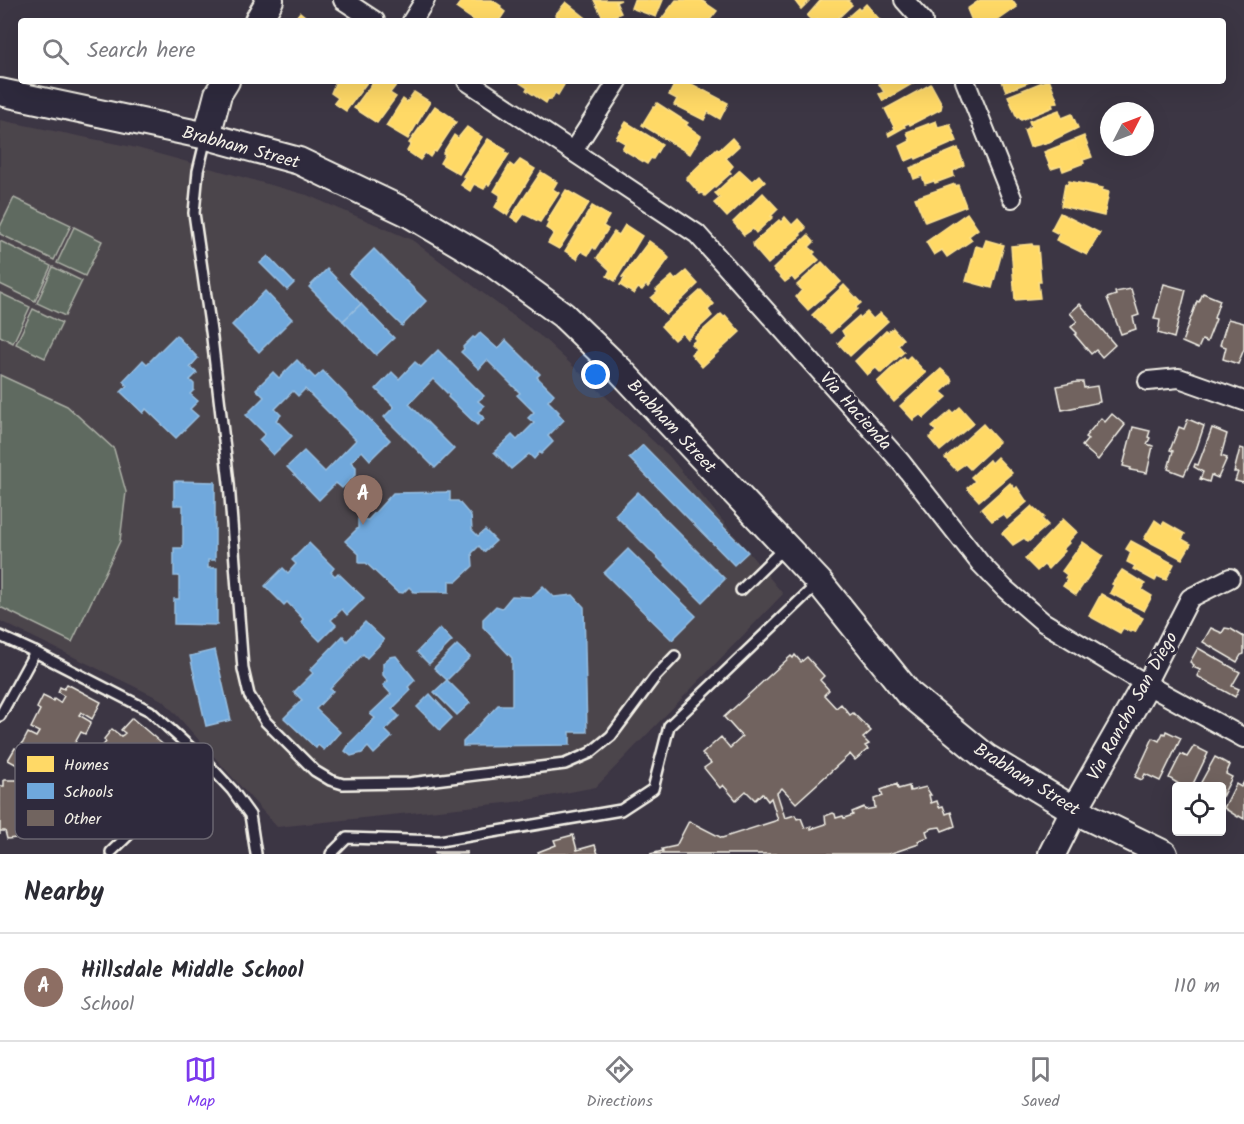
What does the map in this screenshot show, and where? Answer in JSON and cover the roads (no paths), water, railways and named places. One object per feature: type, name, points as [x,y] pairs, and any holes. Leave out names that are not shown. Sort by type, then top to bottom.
[{"type":"main road","points":[[260,18],[270,0]]},
{"type":"main road","points":[[207,136],[218,94],[224,84]]},
{"type":"main road","name":"Brabham Street","points":[[0,92],[207,136],[299,161],[408,213],[489,261],[563,315],[619,369],[819,582],[908,693],[987,758],[1074,810],[1164,854]]},
{"type":"main road","name":"Via Rancho San Diego","points":[[1052,854],[1074,810],[1146,684]]},
{"type":"street","points":[[343,0],[370,18]]},
{"type":"street","points":[[414,18],[425,0]]},
{"type":"street","points":[[904,0],[920,18]]},
{"type":"street","name":"Via Hacienda","points":[[472,84],[697,234],[900,461],[980,563],[1005,589],[1043,622],[1146,684],[1244,738]]},
{"type":"street","points":[[573,151],[616,84]]},
{"type":"street","points":[[966,84],[1012,198]]},
{"type":"street","points":[[1148,381],[1179,378],[1244,401]]},
{"type":"street","name":"Via Rancho San Diego","points":[[1146,684],[1190,598],[1230,578]]},
{"type":"lane","points":[[207,136],[198,171],[194,213],[229,483],[243,669],[249,695],[266,722],[315,771],[330,780],[343,784],[411,783],[565,764],[590,753],[610,736],[655,677],[675,656]]},
{"type":"lane","points":[[741,590],[786,547]]},
{"type":"lane","points":[[331,854],[347,838],[440,841],[621,810],[653,789],[669,726],[819,582]]},
{"type":"lane","points":[[0,636],[150,711],[185,743]]},
{"type":"lane","points":[[0,716],[35,652]]},
{"type":"lane","points":[[213,770],[232,790],[250,815],[256,854]]},
{"type":"lane","points":[[111,852],[124,839]]},
{"type":"place","name":"Hillsdale Middle School","points":[[363,525]]}]
